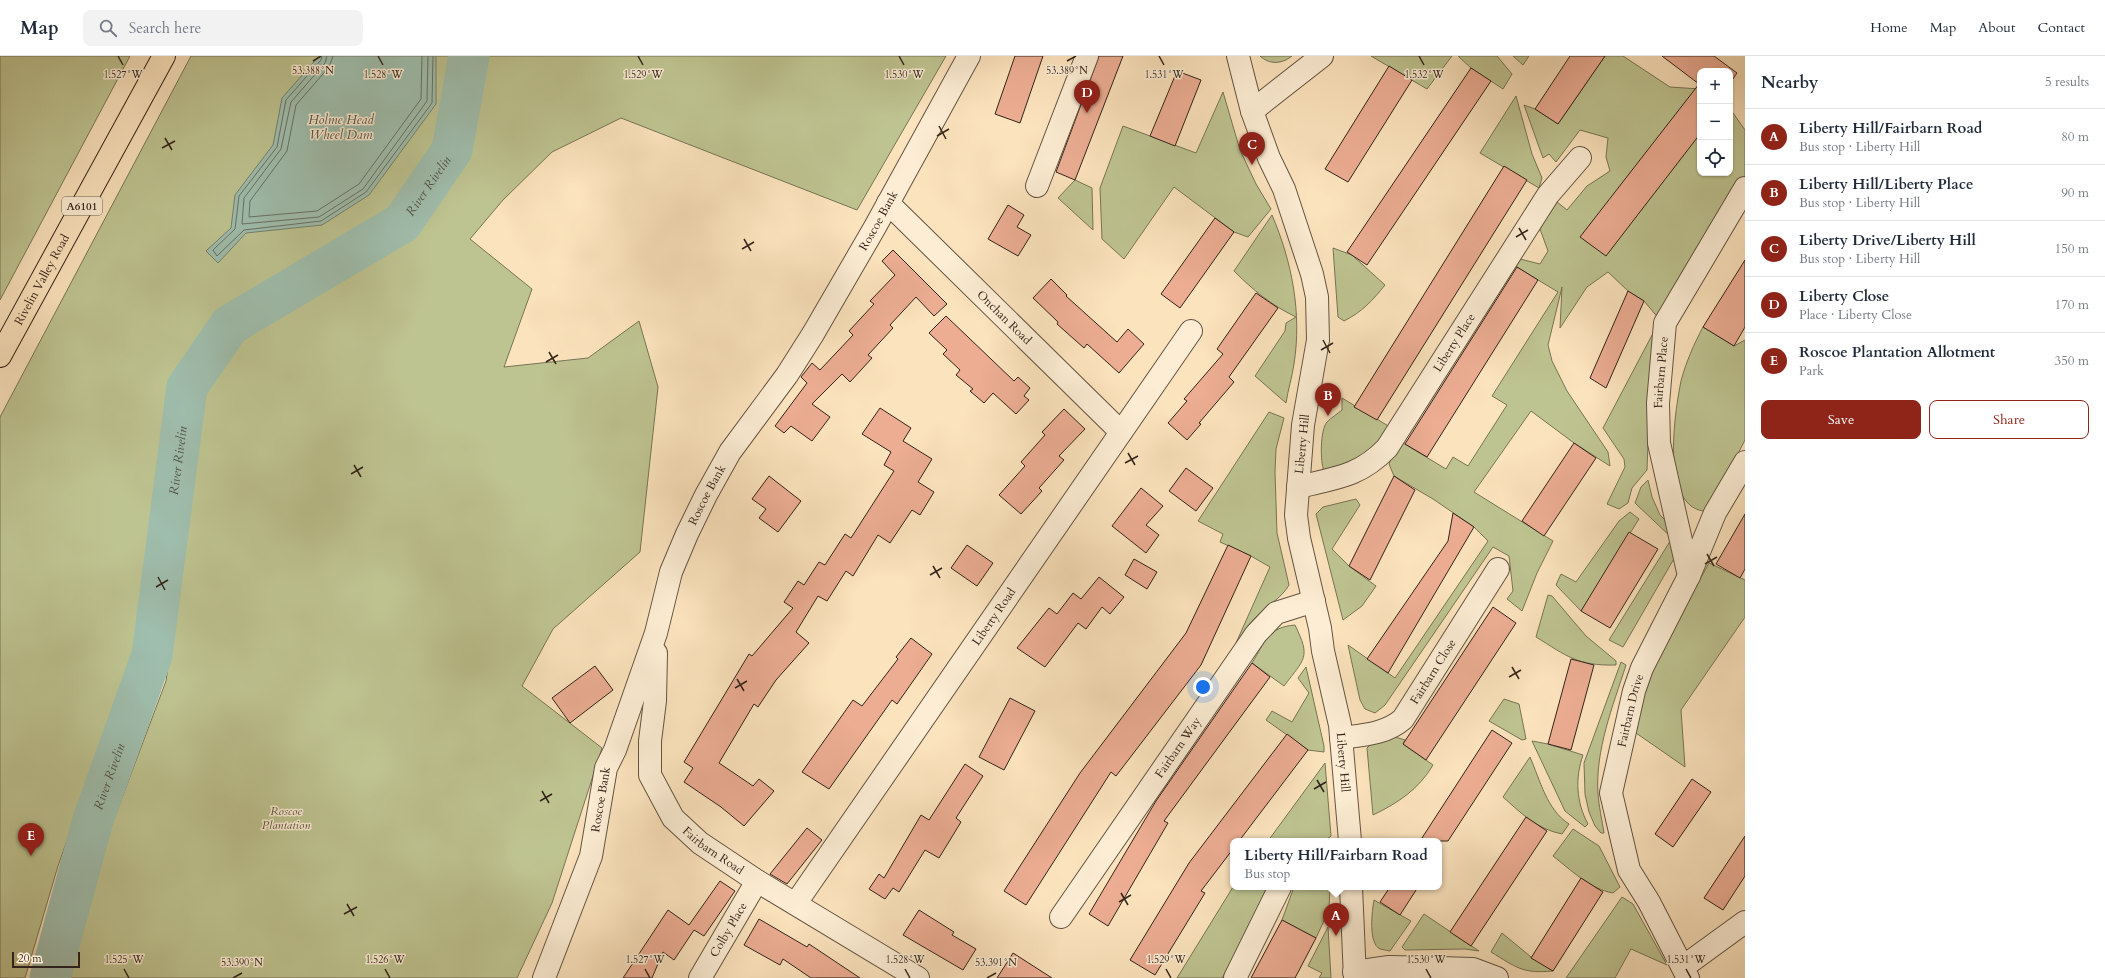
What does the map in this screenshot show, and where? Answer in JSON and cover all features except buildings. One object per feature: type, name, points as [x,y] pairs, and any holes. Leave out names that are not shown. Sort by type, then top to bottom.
[{"type":"main road","name":"Rivelin Valley Road","points":[[0,356],[164,56]]},
{"type":"street","name":"Roscoe Bank","points":[[544,978],[591,856],[606,768],[615,750],[656,633],[671,572],[706,494],[730,452],[787,375],[813,334],[888,203],[969,56]]},
{"type":"street","points":[[1037,186],[1087,56]]},
{"type":"street","name":"Liberty Hill","points":[[1238,56],[1252,111],[1269,158],[1284,189],[1312,274],[1316,297],[1318,340],[1303,425],[1296,515],[1299,538],[1314,601],[1341,738],[1350,838]]},
{"type":"street","points":[[1252,111],[1322,56]]},
{"type":"street","name":"Liberty Place","points":[[1298,487],[1344,477],[1363,467],[1387,448],[1548,195],[1580,158]]},
{"type":"street","name":"Fairbarn Place","points":[[1689,576],[1659,443],[1658,403],[1665,323],[1745,188]]},
{"type":"street","name":"Onchan Road","points":[[888,203],[1121,432]]},
{"type":"street","name":"Liberty Road","points":[[796,903],[1191,331]]},
{"type":"street","name":"Fairbarn Drive","points":[[1745,462],[1715,512],[1689,576],[1642,668],[1634,691],[1611,793],[1630,870],[1686,972],[1745,922]]},
{"type":"street","name":"Fairbarn Close","points":[[1341,738],[1389,729],[1403,719],[1498,569]]},
{"type":"street","name":"Fairbarn Way","points":[[1061,917],[1256,634],[1276,613],[1314,601]]},
{"type":"street","name":"Fairbarn Road","points":[[656,633],[655,701],[650,740],[650,774],[673,818],[700,843],[757,881],[796,903],[918,978]]},
{"type":"street","name":"Colby Place","points":[[700,978],[757,881]]},
{"type":"street","points":[[1235,978],[1279,890]]},
{"type":"street","points":[[1351,890],[1355,975],[1389,967],[1440,968],[1473,969],[1497,978]]},
{"type":"green space","points":[[0,56],[130,56],[0,300]]},
{"type":"green space","points":[[191,56],[459,56],[440,144],[389,216],[223,317],[186,366],[143,639],[100,776],[91,772],[58,866],[25,978],[0,978],[0,417]]},
{"type":"green space","name":"Roscoe Plantation","points":[[477,56],[946,56],[857,210],[621,118],[552,152],[503,200],[470,239],[532,289],[504,367],[588,358],[639,321],[658,387],[640,552],[553,629],[522,686],[602,748],[552,903],[517,978],[69,978],[99,859],[166,681],[179,586],[196,386],[237,330],[401,233],[460,152]]},
{"type":"green space","points":[[1260,56],[1292,56],[1284,61],[1272,62]]},
{"type":"green space","points":[[1371,56],[1452,56],[1427,89]]},
{"type":"green space","points":[[1458,56],[1497,56],[1512,74],[1503,89],[1471,68]]},
{"type":"green space","points":[[1513,56],[1529,56],[1523,65]]},
{"type":"green space","points":[[1605,56],[1623,56],[1670,87],[1697,89],[1697,176],[1733,176],[1733,113],[1745,130],[1745,188],[1665,323],[1649,415],[1647,470],[1632,488],[1628,503],[1619,509],[1607,504],[1625,467],[1624,459],[1603,428],[1660,320],[1644,301],[1628,291],[1608,272],[1587,287],[1560,328],[1562,287],[1548,345],[1552,361],[1567,391],[1608,452],[1610,466],[1574,443],[1531,411],[1474,492],[1553,541],[1537,573],[1522,611],[1507,599],[1513,591],[1509,556],[1493,547],[1385,705],[1375,713],[1365,709],[1360,700],[1348,645],[1395,678],[1488,541],[1474,527],[1433,499],[1394,476],[1389,464],[1392,457],[1403,443],[1446,469],[1453,457],[1468,466],[1507,405],[1492,396],[1558,292],[1515,266],[1520,259],[1540,264],[1548,251],[1540,229],[1552,205],[1557,202],[1567,210],[1587,186],[1610,171],[1606,157],[1608,138],[1580,130],[1556,162],[1549,154],[1543,158],[1524,105],[1535,109],[1558,124]]},
{"type":"green space","points":[[1223,92],[1240,150],[1256,184],[1271,209],[1248,237],[1234,232],[1174,187],[1124,259],[1102,239],[1100,188],[1123,126],[1196,153]]},
{"type":"green space","points":[[1516,96],[1532,154],[1542,178],[1539,188],[1480,153]]},
{"type":"green space","points":[[1075,180],[1092,188],[1093,230],[1058,198]]},
{"type":"green space","points":[[1272,215],[1290,269],[1296,307],[1297,326],[1296,345],[1286,403],[1255,376],[1285,331],[1286,323],[1296,317],[1263,297],[1234,271]]},
{"type":"green space","points":[[1333,248],[1352,255],[1385,285],[1367,305],[1344,321],[1338,317]]},
{"type":"green space","points":[[1703,327],[1734,346],[1745,340],[1745,440],[1715,498],[1703,511],[1689,505],[1681,492],[1676,475],[1674,433],[1681,381],[1690,353]]},
{"type":"green space","points":[[1342,398],[1390,427],[1366,461],[1324,471],[1321,454],[1323,432],[1327,422],[1342,410]]},
{"type":"green space","points":[[1269,412],[1284,418],[1276,449],[1275,472],[1277,533],[1289,585],[1278,598],[1252,621],[1236,643],[1270,567],[1251,556],[1220,542],[1223,534],[1198,521]]},
{"type":"green space","points":[[1648,480],[1652,497],[1660,515],[1673,528],[1679,550],[1623,647],[1609,640],[1672,538],[1635,503],[1641,487]]},
{"type":"green space","points":[[1356,499],[1360,505],[1332,549],[1349,566],[1376,586],[1362,606],[1343,620],[1316,514],[1323,507]]},
{"type":"green space","points":[[1630,512],[1639,519],[1581,611],[1556,585],[1561,574],[1576,582],[1619,521]]},
{"type":"green space","points":[[1709,563],[1745,580],[1745,617],[1681,710],[1685,767],[1636,733],[1639,702],[1649,672]]},
{"type":"green space","points":[[1548,595],[1552,596],[1586,636],[1616,661],[1616,665],[1591,664],[1582,662],[1536,637]]},
{"type":"green space","points":[[1295,625],[1303,645],[1303,657],[1301,663],[1284,686],[1252,663],[1264,642],[1273,632],[1286,626]]},
{"type":"green space","points":[[1621,662],[1626,665],[1606,728],[1599,761],[1598,794],[1604,833],[1601,833],[1595,826],[1589,812],[1585,794],[1584,763]]},
{"type":"green space","points":[[1306,667],[1324,746],[1324,752],[1308,750],[1266,720],[1272,711],[1292,722],[1309,693],[1298,678]]},
{"type":"green space","points":[[1504,699],[1519,704],[1526,739],[1522,740],[1489,721]]},
{"type":"green space","points":[[1395,737],[1405,740],[1403,744],[1433,765],[1421,781],[1407,794],[1391,806],[1373,815],[1367,748],[1373,742]]},
{"type":"green space","points":[[1532,741],[1548,744],[1583,755],[1580,764],[1578,790],[1581,807],[1588,824],[1585,827],[1565,811]]},
{"type":"green space","points":[[1530,757],[1550,803],[1561,818],[1569,824],[1562,834],[1537,825],[1503,797]]},
{"type":"green space","points":[[1325,763],[1331,836],[1329,838],[1270,838]]},
{"type":"green space","points":[[1573,829],[1599,846],[1620,887],[1613,893],[1596,888],[1553,856]]},
{"type":"green space","points":[[1231,890],[1269,890],[1222,978],[1177,978]]},
{"type":"green space","points":[[1293,890],[1330,890],[1329,910],[1316,938],[1282,920]]},
{"type":"green space","points":[[1622,897],[1633,904],[1667,965],[1631,949],[1615,978],[1566,978]]},
{"type":"green space","points":[[1374,900],[1411,921],[1390,951],[1380,949],[1376,946],[1372,934],[1372,911]]},
{"type":"green space","points":[[1424,914],[1479,951],[1465,949],[1405,950],[1402,947]]},
{"type":"green space","points":[[1328,927],[1331,978],[1319,978],[1322,973],[1308,966]]},
{"type":"green space","points":[[1502,933],[1531,957],[1553,971],[1542,972],[1526,970],[1507,962],[1491,952]]},
{"type":"water","name":"Holme Head Wheel Dam","points":[[319,56],[436,56],[436,104],[369,195],[322,225],[246,233],[218,263],[206,251],[231,228],[235,195],[273,145],[282,98]]},
{"type":"waterway","name":"River Rivelin","points":[[50,978],[93,820],[152,655],[187,387],[230,325],[402,223],[452,150],[469,56]]},
{"type":"place","name":"Liberty Close","points":[[1087,113]]},
{"type":"place","name":"Liberty Drive/Liberty Hill","points":[[1252,165]]},
{"type":"place","name":"Liberty Hill/Liberty Place","points":[[1328,416]]},
{"type":"place","name":"Roscoe Plantation Allotment","points":[[31,856]]},
{"type":"place","name":"Liberty Hill/Fairbarn Road","points":[[1336,936]]}]
